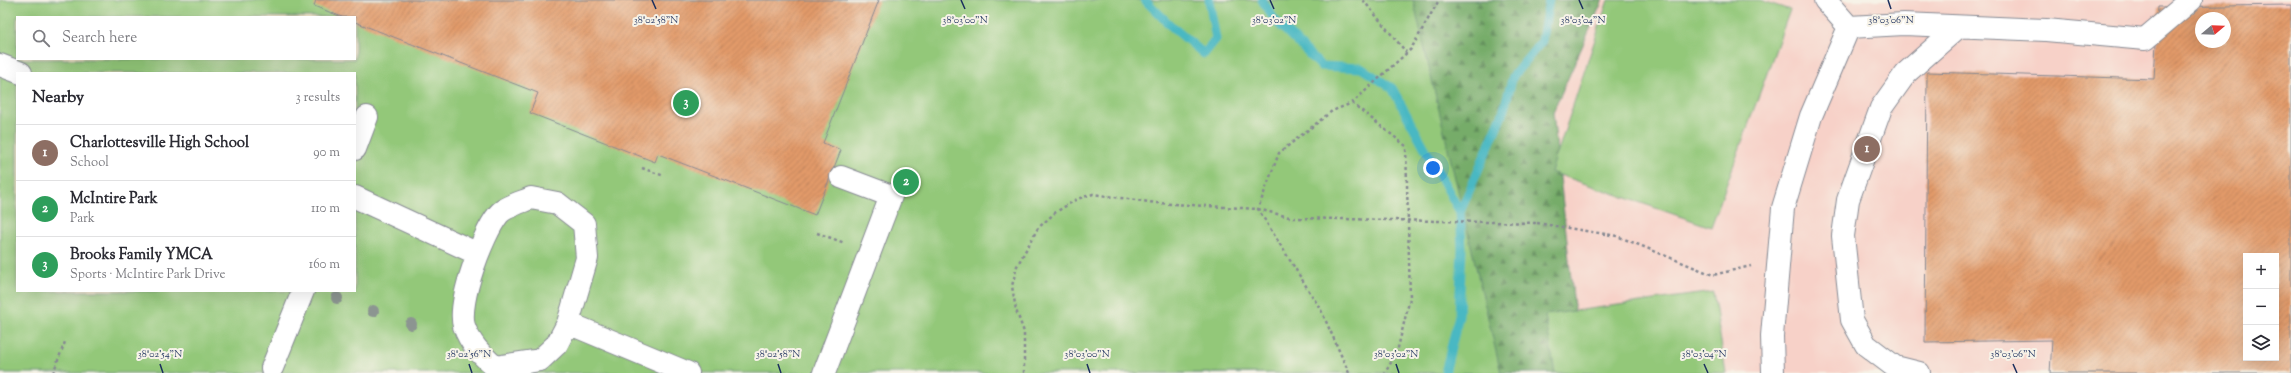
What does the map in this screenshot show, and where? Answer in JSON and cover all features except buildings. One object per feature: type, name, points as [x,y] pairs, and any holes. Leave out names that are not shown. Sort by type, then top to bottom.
[{"type":"street","points":[[1825,0],[1850,27]]},
{"type":"street","points":[[1850,27],[1904,24],[1957,28],[2046,30],[2145,39],[2191,0]]},
{"type":"street","points":[[1773,373],[1772,336],[1777,260],[1783,208],[1811,116],[1850,27]]},
{"type":"street","points":[[1920,373],[1895,367],[1866,345],[1852,320],[1843,236],[1848,200],[1881,108],[1906,73],[1957,28]]},
{"type":"street","points":[[0,65],[18,72]]},
{"type":"street","points":[[356,146],[366,117]]},
{"type":"street","points":[[824,373],[891,196],[841,177]]},
{"type":"street","points":[[356,197],[478,254]]},
{"type":"street","points":[[531,198],[557,202],[584,224],[586,258],[568,323],[557,344],[540,360],[495,367],[475,349],[464,325],[464,296],[478,254],[499,214],[531,198]]},
{"type":"street","points":[[272,368],[303,292]]},
{"type":"street","points":[[568,323],[688,373]]},
{"type":"path","points":[[1363,0],[1406,52]]},
{"type":"path","points":[[1258,210],[1279,153],[1332,111],[1352,103],[1411,49],[1439,0]]},
{"type":"path","points":[[1352,103],[1406,146],[1410,298],[1397,352],[1385,373]]},
{"type":"path","points":[[642,168],[664,176]]},
{"type":"path","points":[[1024,373],[1024,332],[1016,310],[1012,286],[1017,266],[1038,228],[1056,212],[1077,199],[1093,194],[1156,203],[1258,210],[1293,218],[1537,223],[1617,236],[1713,275],[1777,260]]},
{"type":"path","points":[[1258,210],[1321,310],[1349,373]]},
{"type":"path","points":[[817,233],[846,243]]},
{"type":"path","points":[[53,373],[65,342]]},
{"type":"shaded area","points":[[1398,0],[2291,0],[2291,373],[1510,373]]},
{"type":"green space","points":[[0,0],[1413,0],[1501,373],[0,373]]},
{"type":"green space","points":[[916,0],[1603,0],[1553,112],[1575,315],[1590,373],[1117,373]]},
{"type":"green space","points":[[1608,0],[1760,0],[1790,10],[1711,227],[1551,172]]},
{"type":"green space","points":[[1713,292],[1726,373],[1555,373],[1545,315]]},
{"type":"waterway","points":[[1145,0],[1170,25],[1204,54],[1216,39],[1209,0]]},
{"type":"waterway","points":[[1262,0],[1274,19],[1321,66],[1361,68],[1392,88],[1460,212],[1462,248],[1459,315],[1445,373]]},
{"type":"waterway","points":[[1460,212],[1503,113],[1513,76],[1542,41],[1549,0]]},
{"type":"place","name":"Brooks Family YMCA","points":[[686,103]]},
{"type":"place","name":"Charlottesville High School","points":[[1867,149]]},
{"type":"place","name":"McIntire Park","points":[[906,182]]}]
